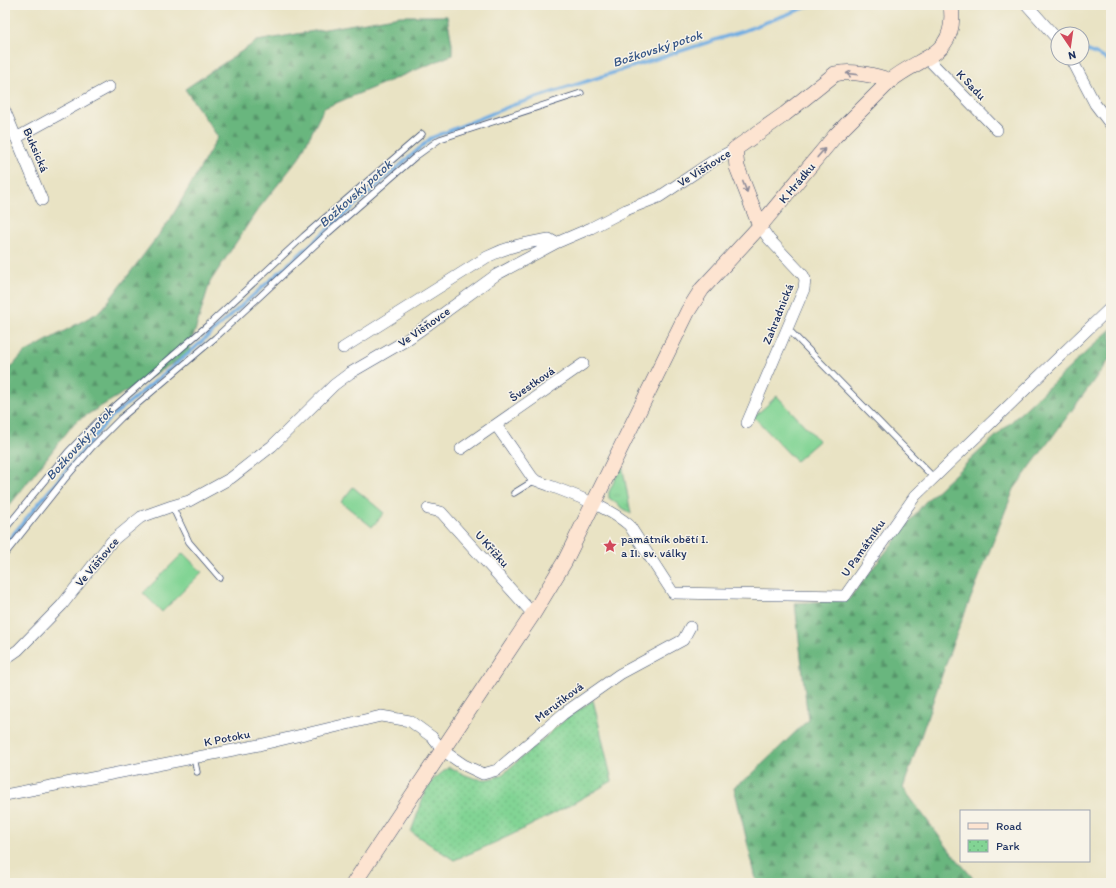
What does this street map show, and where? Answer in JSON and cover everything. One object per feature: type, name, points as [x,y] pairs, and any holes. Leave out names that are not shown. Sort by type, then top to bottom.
[{"type":"street","name":"K Hrádku","points":[[354,883],[533,614],[565,561],[688,311],[702,289],[760,226],[835,136],[890,81],[900,73],[939,50],[948,39],[952,28],[953,17],[951,5]]},
{"type":"street","points":[[1027,5],[1050,31]]},
{"type":"street","name":"K Sadu","points":[[927,58],[997,130]]},
{"type":"street","points":[[1075,66],[1095,104],[1111,125]]},
{"type":"street","name":"Ve Višňovce","points":[[5,658],[18,650],[62,605],[112,541],[141,517],[190,501],[230,478],[272,446],[334,385],[350,373],[422,330],[496,275],[556,243],[591,228],[626,210],[659,197],[716,159],[735,149],[785,114],[835,74],[842,72],[880,77],[890,81]]},
{"type":"street","points":[[16,138],[110,87]]},
{"type":"street","name":"Buksická","points":[[5,111],[42,200]]},
{"type":"street","points":[[735,149],[736,167],[760,226]]},
{"type":"street","name":"Zahradnická","points":[[747,423],[804,289],[805,280],[803,275],[768,239],[760,226]]},
{"type":"street","points":[[343,348],[493,254],[506,248],[549,239],[556,243]]},
{"type":"street","name":"U Památníku","points":[[594,504],[620,517],[629,525],[673,592],[845,596],[915,496],[1111,307]]},
{"type":"street","name":"Švestková","points":[[460,449],[583,364]]},
{"type":"street","points":[[496,425],[535,480],[594,504]]},
{"type":"street","name":"U Křížku","points":[[428,509],[441,512],[533,614]]},
{"type":"street","name":"Meruňková","points":[[442,750],[464,765],[483,774],[497,770],[563,714],[620,674],[683,640],[690,627]]},
{"type":"street","name":"K Potoku","points":[[5,795],[264,744],[381,716],[410,721],[432,737],[442,750]]},
{"type":"lane","points":[[5,554],[92,447],[121,418],[215,338],[328,233],[415,157],[440,139],[581,93]]},
{"type":"lane","points":[[5,529],[68,452],[98,421],[208,325],[304,236],[422,134]]},
{"type":"lane","points":[[787,328],[934,478]]},
{"type":"lane","points":[[514,493],[535,480]]},
{"type":"lane","points":[[172,506],[189,542],[220,578]]},
{"type":"lane","points":[[194,758],[197,772]]},
{"type":"green space","points":[[400,16],[447,16],[452,44],[452,55],[324,108],[299,158],[256,212],[210,282],[188,354],[75,422],[5,511],[5,374],[24,353],[101,311],[170,220],[218,137],[185,89],[257,41]]},
{"type":"green space","points":[[1111,329],[1111,357],[1014,489],[953,643],[903,788],[950,851],[977,883],[757,883],[734,787],[750,776],[808,720],[795,603],[848,600],[925,502]]},
{"type":"green space","points":[[777,396],[819,441],[796,461],[754,417]]},
{"type":"green space","points":[[622,464],[631,514],[609,498],[609,492]]},
{"type":"green space","points":[[353,487],[384,513],[372,527],[341,502]]},
{"type":"green space","points":[[183,553],[202,572],[162,612],[143,593]]},
{"type":"green space","points":[[593,700],[612,781],[534,824],[495,843],[454,860],[411,832],[426,790],[432,781],[449,767],[469,777],[482,779],[489,779],[503,774],[566,719]]},
{"type":"waterway","name":"Božkovský potok","points":[[5,544],[109,419],[188,354],[431,138],[513,105],[743,31],[812,5]]},
{"type":"waterway","name":"Božkovský potok","points":[[1090,52],[1111,61]]},
{"type":"place","name":"památník obětí I. a II. sv. války","points":[[610,546]]}]
